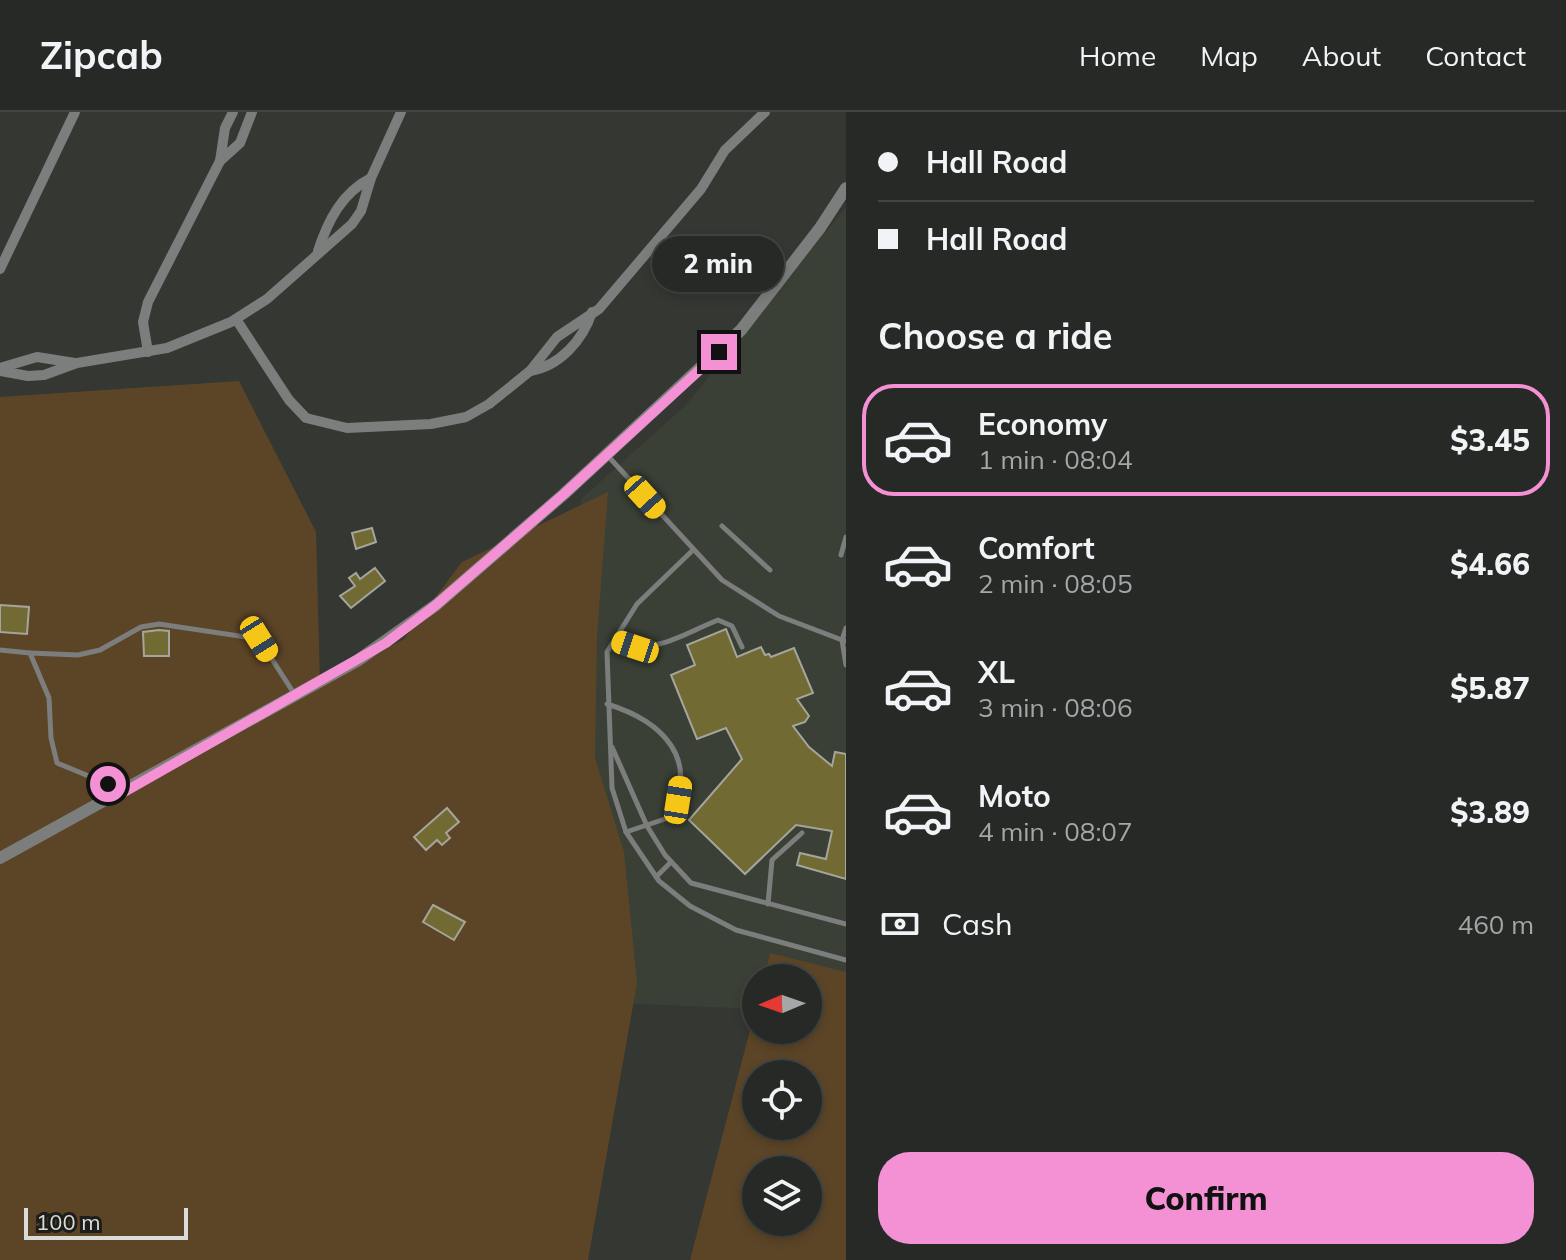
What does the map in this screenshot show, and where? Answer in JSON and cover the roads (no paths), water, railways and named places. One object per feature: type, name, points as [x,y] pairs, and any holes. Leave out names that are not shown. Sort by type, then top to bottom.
[{"type":"street","points":[[0,269],[75,112]]},
{"type":"street","points":[[148,352],[143,322],[148,302],[220,161],[225,128],[233,112]]},
{"type":"street","points":[[220,161],[240,143],[252,112]]},
{"type":"street","points":[[0,369],[28,376],[77,363],[148,352],[236,319],[267,299],[352,224],[361,211],[371,178],[401,112]]},
{"type":"street","points":[[530,371],[543,369],[563,356],[596,311],[701,189],[725,150],[765,112]]},
{"type":"street","points":[[318,251],[324,231],[348,192],[371,178]]},
{"type":"street","points":[[0,858],[119,795],[386,643],[436,605],[607,455],[741,330],[820,228],[846,188]]},
{"type":"street","points":[[236,319],[289,400],[306,418],[347,428],[431,424],[466,417],[489,404],[530,371],[557,337],[596,311]]},
{"type":"street","points":[[0,369],[37,357],[77,363]]},
{"type":"lane","points":[[607,455],[722,580],[779,616],[844,641]]},
{"type":"lane","points":[[722,526],[770,570]]},
{"type":"lane","points":[[841,555],[846,537]]},
{"type":"lane","points":[[693,550],[637,604],[607,652],[612,788],[626,832],[656,877],[690,906],[736,930],[846,960]]},
{"type":"lane","points":[[614,641],[635,647],[654,647],[718,620],[732,626],[742,647]]},
{"type":"lane","points":[[0,650],[78,655],[100,650],[141,627],[159,624],[259,639],[295,695]]},
{"type":"lane","points":[[846,628],[846,665]]},
{"type":"lane","points":[[30,653],[49,698],[51,738],[57,763],[108,784],[119,795]]},
{"type":"lane","points":[[607,704],[656,725],[669,740],[681,781],[678,800],[668,818],[626,832]]},
{"type":"lane","points":[[610,742],[647,826],[671,862],[691,883],[846,924]]},
{"type":"lane","points":[[768,904],[772,860],[802,833]]},
{"type":"lane","points":[[656,877],[671,862]]}]
